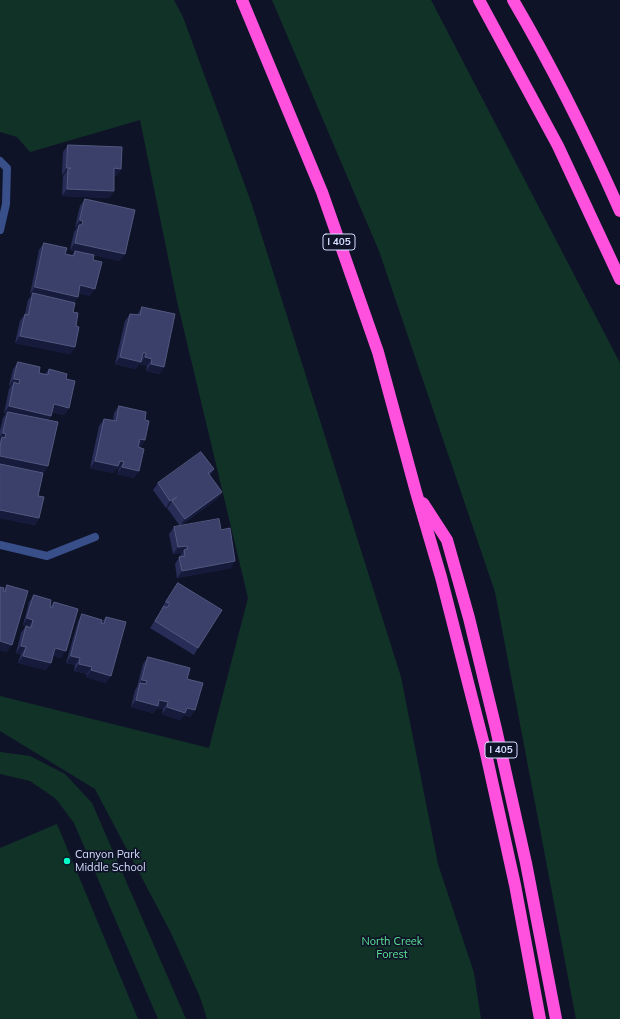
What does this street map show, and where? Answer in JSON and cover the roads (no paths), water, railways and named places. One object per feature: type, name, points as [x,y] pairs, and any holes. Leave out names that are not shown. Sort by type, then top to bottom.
[{"type":"highway","name":"I 405","points":[[242,0],[322,192],[373,337],[441,577],[485,749],[515,884],[540,1019]]},
{"type":"highway","points":[[479,0],[558,146],[620,279]]},
{"type":"highway","points":[[513,0],[535,38],[594,152],[620,211]]},
{"type":"highway","name":"I 405","points":[[416,492],[447,540],[469,618],[526,863],[556,1019]]},
{"type":"street","points":[[0,161],[8,168],[6,204],[0,230]]},
{"type":"street","points":[[0,545],[47,556],[95,537]]},
{"type":"place","name":"Canyon Park Middle School","points":[[67,861]]},
{"type":"park label","name":"North Creek Forest","points":[[392,948]]}]
